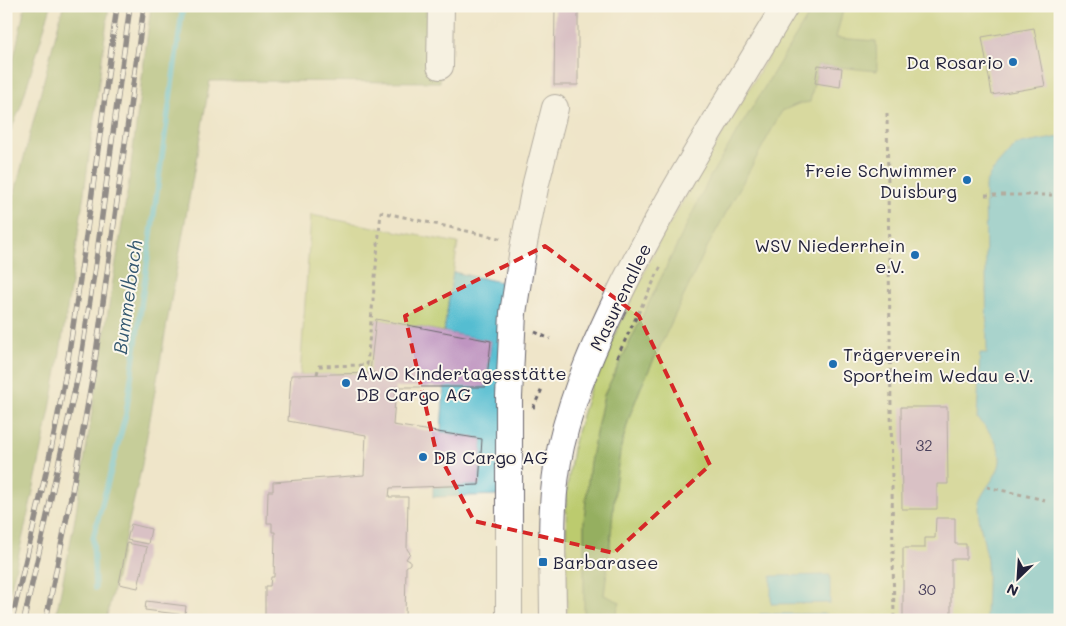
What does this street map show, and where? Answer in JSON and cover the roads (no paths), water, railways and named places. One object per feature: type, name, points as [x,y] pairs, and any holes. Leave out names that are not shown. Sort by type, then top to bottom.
[{"type":"street","points":[[440,66],[441,6]]},
{"type":"street","name":"Masurenallee","points":[[553,620],[554,494],[561,447],[577,389],[605,322],[668,201],[785,6]]},
{"type":"street","points":[[509,620],[508,397],[513,313],[536,183],[555,108]]},
{"type":"water","points":[[1060,137],[1060,620],[986,620],[987,562],[978,509],[979,502],[1000,464],[1000,457],[995,441],[977,419],[980,353],[987,353],[985,186],[990,174],[1015,145]]},
{"type":"water","points":[[453,272],[510,284],[502,495],[433,497],[433,487],[479,485],[482,439],[441,432],[444,386],[486,387],[491,341],[444,332]]},
{"type":"water","points":[[830,575],[830,603],[771,604],[771,576]]},
{"type":"water","points":[[760,614],[827,614],[827,620],[760,620]]},
{"type":"waterway","name":"Bummelbach","points":[[95,588],[93,538],[126,414],[183,6]]},
{"type":"railway","points":[[12,620],[48,461],[67,365],[117,6]]},
{"type":"railway","points":[[24,620],[79,371],[96,261],[130,6]]},
{"type":"railway","points":[[46,620],[93,375],[144,6]]},
{"type":"place","name":"Da Rosario","points":[[1013,62]]},
{"type":"place","name":"Freie Schwimmer Duisburg","points":[[967,180]]},
{"type":"place","name":"WSV Niederrhein e.V.","points":[[915,255]]},
{"type":"place","name":"Trägerverein Sportheim Wedau e.V.","points":[[833,364]]},
{"type":"place","name":"AWO Kindertagesstätte DB Cargo AG","points":[[346,383]]},
{"type":"place","name":"DB Cargo AG","points":[[423,457]]},
{"type":"place","name":"Barbarasee","points":[[543,562]]}]
